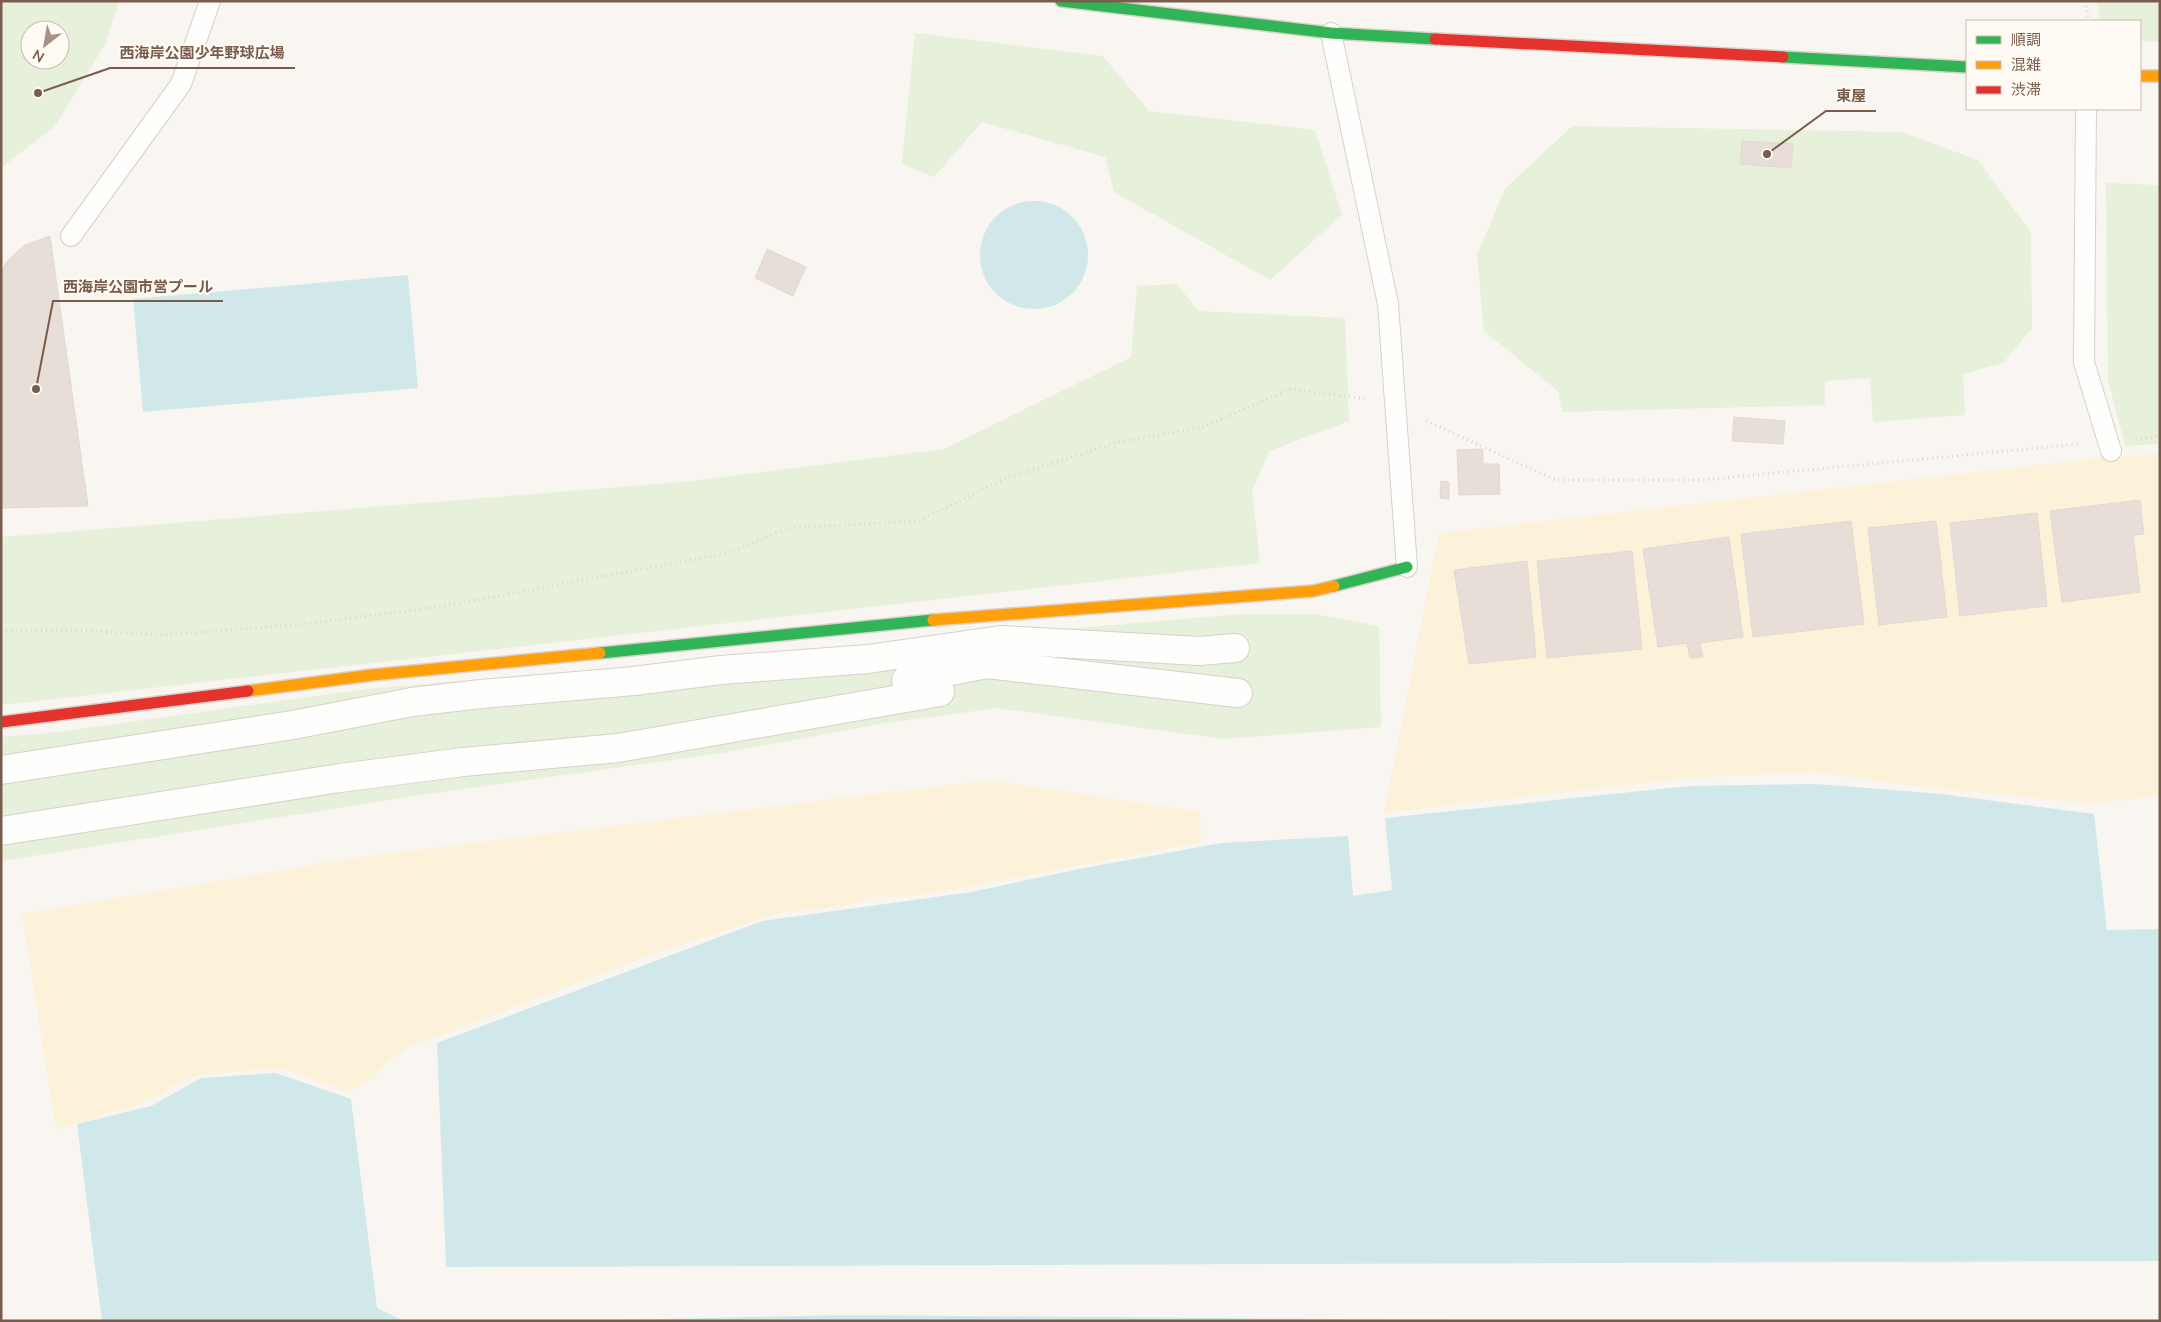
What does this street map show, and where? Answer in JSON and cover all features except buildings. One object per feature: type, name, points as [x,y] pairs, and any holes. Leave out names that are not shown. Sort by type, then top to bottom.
[{"type":"street","points":[[1061,1],[1331,33],[1966,67]]},
{"type":"street","points":[[2141,76],[2160,76]]},
{"type":"street","points":[[1,722],[382,674],[980,615],[1313,591],[1407,567]]},
{"type":"street","points":[[1,770],[293,725],[412,702],[721,670],[868,659],[1001,640],[1199,651],[1235,648]]},
{"type":"street","points":[[860,706],[857,690],[987,664],[1238,693]]},
{"type":"street","points":[[1,831],[340,778],[463,762],[618,748],[940,692]]},
{"type":"lane","points":[[71,236],[181,84],[210,1]]},
{"type":"lane","points":[[1331,33],[1388,304],[1407,567]]},
{"type":"lane","points":[[2086,110],[2084,362],[2111,451]]},
{"type":"path","points":[[2085,1],[2089,20]]},
{"type":"path","points":[[1,631],[72,630],[165,635],[303,624],[444,606],[728,553],[789,528],[918,520],[1005,479],[1118,442],[1204,427],[1291,390],[1373,400]]},
{"type":"path","points":[[1417,417],[1556,480],[1702,480],[2090,443]]},
{"type":"path","points":[[2130,439],[2160,436]]},
{"type":"green space","points":[[1,1],[119,1],[106,43],[55,126],[1,168]]},
{"type":"green space","points":[[2097,1],[2160,1],[2160,42],[2141,41],[2141,20],[2100,20]]},
{"type":"green space","points":[[915,33],[1103,56],[1149,111],[1315,130],[1342,215],[1270,280],[1114,192],[1105,157],[982,122],[934,177],[902,164]]},
{"type":"green space","points":[[1572,126],[1901,132],[1978,160],[2031,233],[2032,328],[2003,363],[1963,374],[1965,415],[1873,422],[1870,378],[1825,381],[1825,405],[1562,412],[1558,391],[1484,331],[1477,255],[1505,189]]},
{"type":"green space","points":[[2106,183],[2160,185],[2160,444],[2125,446],[2108,379]]},
{"type":"green space","points":[[1177,284],[1198,311],[1345,318],[1349,421],[1269,451],[1252,492],[1260,563],[1,705],[1,537],[682,482],[944,449],[1131,357],[1137,286]]},
{"type":"green space","points":[[1242,614],[1315,614],[1379,626],[1381,727],[1223,739],[998,708],[885,723],[722,753],[421,795],[1,861],[1,737],[58,732],[366,689]]},
{"type":"sand","points":[[2160,454],[2160,796],[2091,804],[1889,783],[1817,772],[1690,778],[1384,813],[1439,533],[2108,457]]},
{"type":"sand","points":[[989,780],[1200,812],[1201,842],[946,891],[913,896],[874,897],[843,906],[772,915],[648,956],[407,1048],[379,1069],[374,1078],[348,1092],[286,1070],[256,1070],[200,1075],[178,1082],[162,1094],[137,1105],[56,1129],[22,914],[358,857]]},
{"type":"water","points":[[1034,201],[1055,205],[1072,217],[1084,234],[1088,255],[1084,276],[1072,293],[1055,305],[1034,309],[1013,305],[996,293],[984,276],[980,255],[984,234],[996,217],[1013,205]]},
{"type":"water","points":[[408,275],[418,388],[143,412],[133,299]]},
{"type":"water","points":[[1816,784],[1941,794],[2094,814],[2107,930],[2160,929],[2160,1261],[446,1267],[437,1043],[762,921],[972,892],[1079,869],[1221,843],[1348,836],[1353,896],[1392,890],[1385,818],[1689,786]]},
{"type":"water","points":[[276,1073],[351,1099],[377,1308],[404,1321],[102,1321],[77,1124],[151,1106],[201,1078]]},
{"type":"water","points":[[847,1315],[1585,1321],[572,1321]]},
{"type":"traffic: fast","points":[[1061,1],[1331,33],[1435,39]]},
{"type":"traffic: fast","points":[[1783,57],[1966,67]]},
{"type":"traffic: fast","points":[[1334,586],[1407,567]]},
{"type":"traffic: fast","points":[[600,653],[933,620]]},
{"type":"traffic: slow","points":[[2141,76],[2160,76]]},
{"type":"traffic: slow","points":[[933,620],[1313,591],[1334,586]]},
{"type":"traffic: slow","points":[[248,691],[372,675],[600,653]]},
{"type":"traffic: jam","points":[[1435,39],[1783,57]]},
{"type":"traffic: jam","points":[[1,722],[248,691]]},
{"type":"place","name":"西海岸公園少年野球広場","points":[[38,93]]},
{"type":"place","name":"東屋","points":[[1767,154]]},
{"type":"place","name":"西海岸公園市営プール","points":[[36,389]]}]
